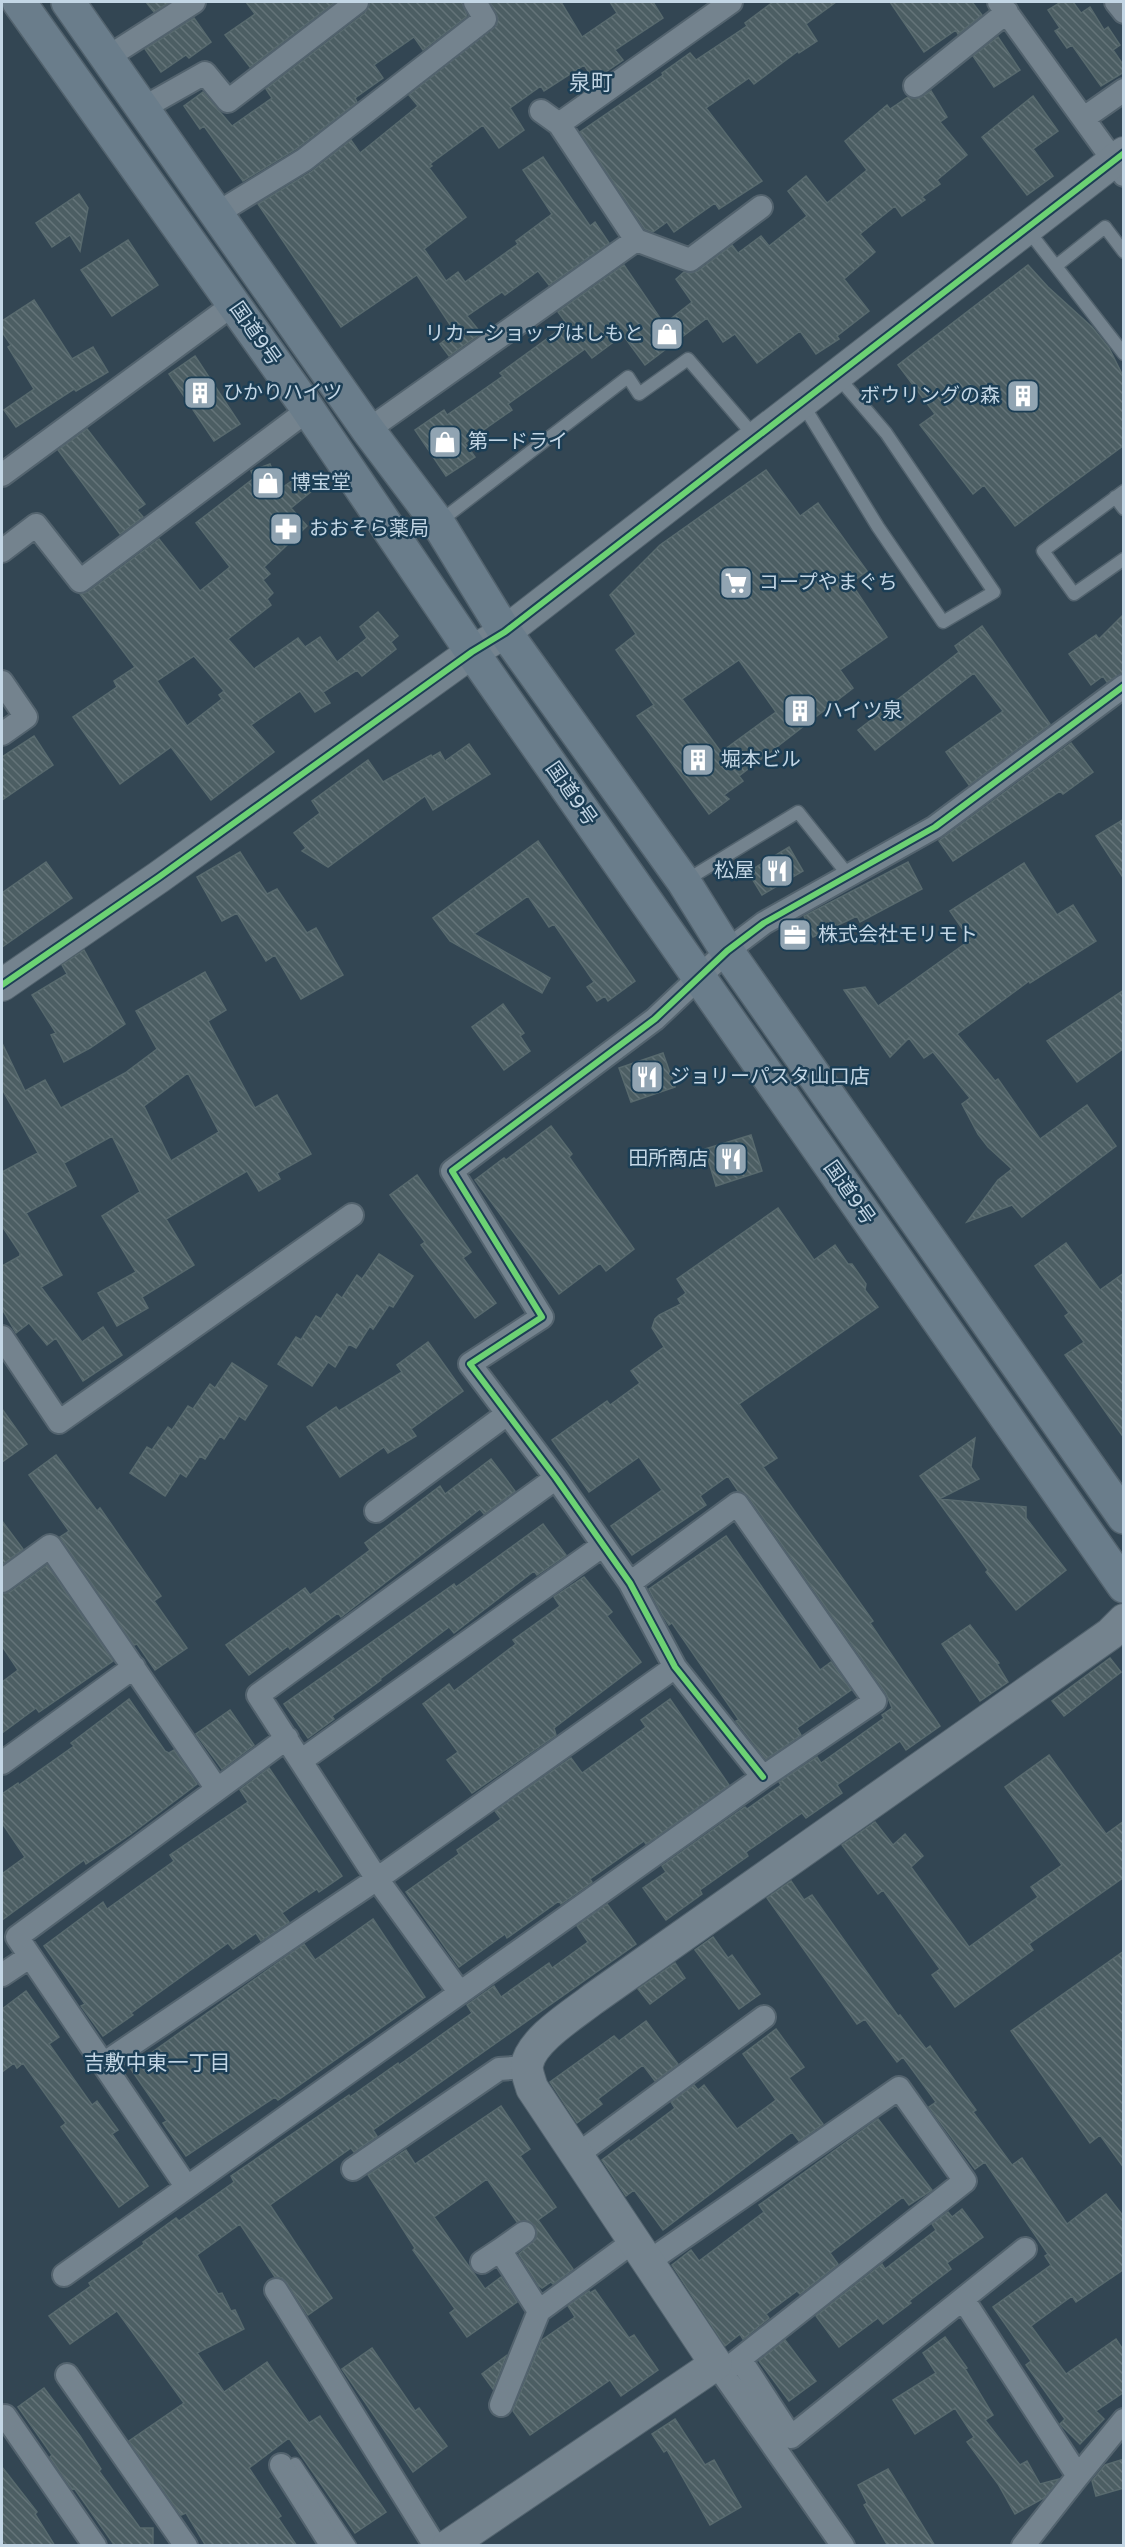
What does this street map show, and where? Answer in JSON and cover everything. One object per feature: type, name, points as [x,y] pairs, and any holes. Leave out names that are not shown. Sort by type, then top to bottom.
[{"type":"highway","name":"国道9号","points":[[19,2],[308,410],[472,652],[1124,1586]]},
{"type":"highway","name":"国道9号","points":[[68,2],[368,430],[438,523],[505,632],[684,882],[727,951],[1124,1517]]},
{"type":"street","points":[[2,7],[8,2]]},
{"type":"street","points":[[108,57],[194,2]]},
{"type":"street","points":[[142,108],[206,73],[228,101],[357,2]]},
{"type":"street","points":[[216,214],[304,160],[485,19],[475,2]]},
{"type":"street","points":[[732,2],[550,117],[636,240],[690,260],[761,207]]},
{"type":"street","points":[[1116,2],[1124,12]]},
{"type":"street","points":[[2,985],[168,871],[472,652],[505,632],[1026,228],[1120,163],[1084,118],[1003,7],[915,86]]},
{"type":"street","points":[[1084,118],[1124,90]]},
{"type":"street","points":[[368,430],[636,240]]},
{"type":"street","points":[[2,475],[234,304]]},
{"type":"street","points":[[2,551],[36,525],[80,581],[308,410]]},
{"type":"street","points":[[2,682],[26,717],[2,734]]},
{"type":"street","points":[[763,1777],[675,1667],[630,1583],[556,1478],[470,1364],[542,1317],[453,1171],[655,1019],[727,951],[764,923],[935,827],[1124,686]]},
{"type":"street","points":[[2,1337],[58,1422],[352,1215]]},
{"type":"street","points":[[376,1511],[507,1414]]},
{"type":"street","points":[[460,1993],[377,1879],[258,1695],[556,1478]]},
{"type":"street","points":[[64,2275],[763,1777],[875,1701],[737,1504],[630,1583]]},
{"type":"street","points":[[2,1581],[50,1546],[217,1789]]},
{"type":"street","points":[[302,1760],[602,1546]]},
{"type":"street","points":[[843,2546],[726,2365],[641,2251],[532,2088],[526,2067],[532,2051],[550,2032],[593,1999],[1110,1634],[1124,1620]]},
{"type":"street","points":[[2,1763],[134,1667]]},
{"type":"street","points":[[103,2064],[377,1879],[675,1667]]},
{"type":"street","points":[[186,2186],[17,1937],[287,1738]]},
{"type":"street","points":[[2,1975],[29,1956]]},
{"type":"street","points":[[577,2155],[764,2017]]},
{"type":"street","points":[[353,2169],[499,2069],[526,2067]]},
{"type":"street","points":[[448,2546],[726,2365],[965,2181],[899,2088],[641,2251],[539,2311],[501,2405]]},
{"type":"street","points":[[524,2234],[491,2256],[539,2311]]},
{"type":"street","points":[[726,2365],[791,2437],[1025,2249]]},
{"type":"street","points":[[276,2290],[435,2546]]},
{"type":"street","points":[[963,2299],[1078,2476]]},
{"type":"street","points":[[67,2375],[186,2546]]},
{"type":"street","points":[[5,2416],[95,2546]]},
{"type":"street","points":[[1023,2546],[1124,2420]]},
{"type":"street","points":[[288,2464],[332,2546]]},
{"type":"lane","points":[[1056,266],[1105,227],[1124,252]]},
{"type":"lane","points":[[1026,228],[1124,354]]},
{"type":"lane","points":[[438,523],[627,378],[639,394],[688,358],[756,438]]},
{"type":"lane","points":[[802,403],[878,527],[943,622],[994,592],[886,433],[838,376]]},
{"type":"lane","points":[[1124,509],[1119,494],[1043,551],[1074,594],[1124,559]]},
{"type":"lane","points":[[684,882],[798,812],[849,876]]},
{"type":"lane","points":[[288,2464],[350,2546]]},
{"type":"building","points":[[146,2],[170,2],[154,12]]},
{"type":"building","points":[[246,2],[335,2],[250,67],[225,35],[255,14]]},
{"type":"building","points":[[370,2],[462,2],[467,16],[423,50],[414,37],[374,65],[383,78],[355,98],[357,102],[296,149],[243,181],[204,126],[200,129],[184,106],[203,92],[232,126],[272,98],[266,89],[365,13]]},
{"type":"building","points":[[490,2],[561,2],[582,37],[617,13],[610,2],[653,2],[663,18],[615,50],[623,60],[594,80],[584,65],[544,91],[541,86],[510,108],[524,130],[499,148],[483,125],[430,164],[432,166],[429,168],[466,217],[424,249],[446,281],[458,272],[465,282],[518,244],[516,241],[552,214],[523,170],[543,157],[590,226],[595,222],[609,243],[549,285],[538,271],[505,295],[502,292],[467,316],[481,333],[449,356],[440,344],[455,332],[417,275],[341,327],[258,204],[311,172],[351,140],[360,153],[418,106],[409,95],[497,25],[498,18]]},
{"type":"building","points":[[773,2],[836,2],[806,24],[817,41],[799,53],[798,51],[754,84],[749,78],[706,108],[762,181],[719,209],[715,203],[674,232],[667,222],[653,232],[645,229],[580,132],[663,75],[662,73],[690,53],[696,60],[747,26],[745,23]]},
{"type":"building","points":[[890,2],[972,2],[982,15],[958,34],[956,30],[924,52]]},
{"type":"building","points":[[1061,2],[1073,2],[1081,13],[1090,7],[1104,30],[1108,27],[1120,45],[1113,50],[1124,66],[1124,72],[1101,86],[1072,45],[1067,48],[1055,31],[1060,28],[1048,10]]},
{"type":"building","points":[[194,18],[211,42],[189,58],[186,55],[161,72],[145,49]]},
{"type":"building","points":[[998,37],[1020,70],[994,87],[973,56]]},
{"type":"building","points":[[931,91],[947,117],[940,122],[967,155],[937,180],[940,184],[922,197],[925,200],[902,216],[895,206],[860,234],[875,252],[844,279],[869,311],[837,336],[839,339],[816,354],[800,331],[757,363],[735,334],[723,342],[707,318],[645,365],[623,335],[592,358],[585,349],[508,404],[512,410],[465,443],[475,457],[446,476],[415,430],[444,410],[447,415],[503,376],[500,373],[567,324],[558,312],[624,265],[664,324],[692,302],[676,279],[684,272],[698,271],[732,245],[738,253],[761,236],[769,246],[807,216],[788,191],[806,176],[827,203],[867,170],[845,141],[887,105],[890,109],[908,97],[918,99]]},
{"type":"building","points":[[1033,96],[1058,131],[1033,149],[1053,176],[1027,195],[982,137]]},
{"type":"building","points":[[79,194],[88,208],[80,251],[70,235],[52,247],[36,223]]},
{"type":"building","points":[[128,240],[158,285],[112,316],[81,270]]},
{"type":"building","name":"ボウリングの森","points":[[1028,265],[1048,287],[1092,327],[1109,348],[1124,378],[1124,445],[1015,526],[984,485],[973,494],[920,425],[935,414],[898,365]]},
{"type":"building","points":[[34,300],[72,359],[93,347],[108,372],[76,391],[74,389],[16,427],[4,410],[34,389],[8,347],[11,345],[2,332],[2,321]]},
{"type":"building","name":"ひかりハイツ","points":[[195,356],[240,424],[214,441],[169,374]]},
{"type":"building","points":[[87,429],[145,504],[137,510],[143,517],[120,534],[58,450]]},
{"type":"building","points":[[270,464],[280,489],[302,474],[313,490],[291,508],[307,526],[264,567],[270,574],[263,580],[273,593],[267,599],[271,605],[228,639],[254,669],[298,638],[305,647],[320,637],[337,662],[367,638],[360,627],[378,612],[398,636],[391,642],[396,649],[362,676],[357,670],[323,692],[330,703],[315,712],[300,691],[251,725],[274,752],[211,800],[171,747],[120,784],[73,717],[117,687],[114,681],[135,667],[80,594],[88,592],[159,539],[200,591],[230,567],[196,523],[254,478],[251,471]],"holes":[[[194,656],[224,691],[219,695],[222,699],[187,726],[157,681]]]},
{"type":"building","name":"コープやまぐち","points":[[766,470],[800,516],[818,503],[867,571],[851,583],[887,637],[840,670],[853,688],[739,776],[743,781],[724,795],[729,799],[709,814],[637,716],[654,705],[616,650],[636,634],[610,595],[660,545]],"holes":[[[739,660],[776,712],[721,752],[682,699]]]},
{"type":"building","points":[[1124,614],[1124,673],[1107,682],[1103,676],[1091,685],[1069,654],[1096,635],[1099,639]]},
{"type":"building","points":[[982,626],[1050,724],[969,785],[946,752],[1003,711],[974,673],[875,750],[858,730],[959,652],[955,646]]},
{"type":"building","points":[[34,736],[53,765],[2,800],[2,757]]},
{"type":"building","points":[[1071,743],[1093,772],[1063,794],[1060,791],[953,861],[939,841]]},
{"type":"building","points":[[469,744],[490,774],[433,810],[425,796],[328,867],[302,851],[306,848],[294,833],[320,813],[312,801],[368,760],[383,782],[431,755],[432,757],[440,752],[445,761]]},
{"type":"building","points":[[1124,819],[1124,879],[1096,836]]},
{"type":"building","points":[[538,841],[635,981],[608,1001],[605,996],[597,1001],[587,987],[594,982],[554,924],[549,927],[528,896],[474,934],[550,978],[542,993],[450,941],[433,918]]},
{"type":"building","points":[[789,847],[803,871],[762,895],[748,872]]},
{"type":"building","points":[[240,852],[267,894],[277,889],[307,933],[316,928],[343,975],[301,999],[275,955],[266,961],[237,913],[222,921],[197,877]]},
{"type":"building","points":[[46,862],[72,898],[2,947],[2,893]]},
{"type":"building","points":[[908,862],[922,889],[860,922],[857,916],[813,937],[804,916]]},
{"type":"building","points":[[1024,863],[1057,915],[1073,905],[1096,941],[1030,983],[1029,981],[957,1034],[995,1081],[998,1079],[1040,1139],[1087,1105],[1116,1146],[1022,1217],[1012,1205],[967,1222],[998,1180],[1012,1169],[988,1147],[978,1134],[962,1104],[970,1098],[933,1052],[924,1058],[909,1038],[890,1057],[844,990],[865,987],[878,1006],[970,940],[950,911]]},
{"type":"building","points":[[84,950],[125,1024],[90,1048],[64,1062],[51,1035],[56,1033],[32,995],[67,974],[62,965]]},
{"type":"building","points":[[205,972],[226,1010],[208,1021],[255,1108],[277,1095],[311,1154],[277,1173],[280,1179],[259,1191],[247,1171],[166,1219],[194,1265],[142,1297],[148,1308],[117,1326],[98,1293],[136,1272],[102,1216],[140,1192],[112,1136],[64,1163],[76,1186],[26,1213],[62,1275],[41,1287],[82,1342],[103,1327],[122,1355],[83,1381],[56,1338],[47,1345],[29,1323],[16,1333],[2,1309],[2,1266],[20,1256],[20,1253],[2,1226],[2,1172],[38,1153],[2,1089],[2,1043],[25,1091],[45,1080],[61,1108],[125,1073],[157,1049],[136,1011]],"holes":[[[188,1073],[219,1132],[171,1161],[144,1106]]]},
{"type":"building","points":[[1124,990],[1124,1048],[1077,1082],[1047,1041]]},
{"type":"building","points":[[503,1004],[524,1033],[520,1036],[530,1051],[504,1070],[472,1027]]},
{"type":"building","name":"ジョリーパスタ山口店","points":[[663,1053],[675,1087],[631,1102],[619,1068]]},
{"type":"building","points":[[551,1126],[572,1154],[569,1157],[634,1249],[606,1271],[600,1263],[559,1294],[475,1180]]},
{"type":"building","points":[[751,1135],[762,1171],[716,1186],[705,1149]]},
{"type":"building","points":[[417,1175],[471,1252],[463,1258],[496,1303],[475,1318],[421,1245],[425,1242],[390,1195]]},
{"type":"building","points":[[778,1208],[814,1260],[835,1245],[866,1284],[865,1290],[878,1307],[739,1404],[777,1458],[763,1467],[873,1621],[870,1623],[940,1726],[906,1750],[900,1741],[837,1785],[842,1793],[806,1818],[802,1813],[746,1852],[748,1856],[700,1890],[702,1894],[666,1920],[643,1888],[666,1872],[662,1866],[745,1807],[747,1809],[781,1785],[779,1782],[817,1757],[821,1763],[884,1718],[882,1715],[892,1708],[886,1693],[748,1496],[738,1491],[728,1476],[700,1496],[706,1505],[632,1555],[611,1526],[662,1490],[639,1457],[589,1492],[552,1440],[607,1401],[610,1405],[640,1383],[631,1371],[664,1347],[652,1328],[655,1319],[681,1304],[678,1299],[686,1293],[677,1279]]},
{"type":"building","points":[[1066,1243],[1100,1290],[1124,1273],[1124,1438],[1065,1355],[1084,1342],[1065,1316],[1069,1313],[1035,1266]]},
{"type":"building","points":[[379,1254],[413,1276],[393,1307],[389,1305],[373,1329],[370,1326],[356,1348],[349,1344],[335,1367],[328,1362],[312,1386],[278,1364],[296,1337],[301,1340],[316,1316],[321,1319],[337,1294],[342,1298],[357,1275],[362,1279]]},
{"type":"building","points":[[428,1342],[463,1391],[411,1429],[416,1436],[388,1453],[384,1447],[340,1477],[307,1427],[336,1407],[339,1411],[402,1372],[397,1365]]},
{"type":"building","points":[[232,1363],[267,1386],[245,1420],[239,1416],[224,1439],[220,1436],[205,1459],[200,1456],[186,1477],[180,1473],[165,1496],[130,1473],[147,1447],[152,1450],[168,1427],[172,1430],[188,1406],[193,1409],[210,1384],[215,1388]]},
{"type":"building","points":[[2,1409],[27,1444],[2,1462]]},
{"type":"building","points":[[975,1438],[971,1467],[979,1479],[939,1499],[1026,1507],[1026,1518],[1066,1570],[1016,1610],[986,1572],[988,1570],[920,1476]]},
{"type":"building","points":[[56,1455],[97,1511],[100,1508],[161,1596],[154,1601],[187,1648],[155,1670],[137,1644],[134,1645],[60,1537],[69,1531],[29,1475]]},
{"type":"building","points":[[491,1459],[515,1491],[484,1514],[480,1509],[341,1617],[338,1613],[290,1649],[288,1646],[249,1675],[226,1645],[305,1588],[310,1595],[370,1550],[365,1543],[440,1486],[445,1494]]},
{"type":"building","points":[[2,1521],[23,1549],[2,1565]]},
{"type":"building","points":[[543,1524],[566,1555],[537,1575],[534,1571],[454,1633],[449,1627],[332,1716],[334,1719],[308,1738],[284,1704],[454,1584],[456,1587]]},
{"type":"building","points":[[726,1536],[820,1670],[831,1662],[851,1690],[797,1728],[801,1735],[766,1759],[736,1721],[739,1720],[672,1623],[669,1625],[649,1589]]},
{"type":"building","points":[[47,1565],[113,1661],[39,1712],[36,1708],[2,1733],[2,1682],[18,1670],[2,1646],[2,1594],[10,1592]]},
{"type":"building","points":[[584,1577],[612,1612],[607,1616],[641,1662],[554,1728],[556,1735],[472,1793],[447,1760],[458,1752],[423,1704],[449,1684],[454,1691],[516,1644],[513,1640],[560,1606],[554,1597]]},
{"type":"building","points":[[970,1625],[999,1663],[997,1664],[1008,1682],[980,1701],[942,1644]]},
{"type":"building","points":[[1110,1658],[1121,1672],[1064,1716],[1052,1701]]},
{"type":"building","points":[[129,1699],[165,1751],[169,1753],[174,1750],[197,1784],[131,1834],[86,1864],[84,1860],[2,1920],[2,1874],[25,1857],[2,1823],[2,1794],[18,1783],[19,1785],[74,1746],[71,1743]]},
{"type":"building","points":[[670,1699],[729,1785],[646,1844],[644,1841],[590,1879],[592,1882],[561,1904],[559,1901],[507,1938],[505,1934],[459,1967],[406,1892],[459,1854],[457,1850],[501,1819],[495,1811],[571,1758],[582,1773],[646,1727],[641,1720]]},
{"type":"building","points":[[230,1710],[254,1745],[222,1769],[196,1734]]},
{"type":"building","points":[[1049,1755],[1106,1834],[1124,1821],[1124,1877],[1029,1944],[1033,1950],[955,2007],[932,1975],[940,1969],[883,1890],[878,1894],[842,1845],[875,1822],[893,1845],[905,1834],[923,1856],[911,1867],[969,1947],[1038,1897],[1031,1887],[1062,1865],[1005,1787]]},
{"type":"building","points":[[269,1768],[342,1876],[319,1892],[317,1889],[282,1913],[289,1922],[261,1941],[256,1933],[233,1949],[228,1943],[103,2036],[81,2006],[85,2004],[44,1946],[103,1902],[107,1909],[174,1861],[170,1855],[248,1802],[240,1790]]},
{"type":"building","points":[[791,1881],[804,1900],[812,1895],[898,2016],[900,2015],[926,2049],[930,2046],[976,2110],[973,2112],[1012,2165],[1022,2158],[1067,2224],[1106,2194],[1124,2217],[1124,2269],[1076,2302],[1072,2296],[1031,2326],[1066,2374],[1116,2339],[1124,2351],[1124,2392],[1096,2411],[1104,2419],[1080,2444],[1060,2424],[1065,2419],[1026,2365],[1031,2361],[993,2307],[1051,2265],[1045,2256],[1048,2254],[985,2162],[975,2169],[929,2107],[936,2102],[903,2057],[897,2062],[865,2019],[857,2024],[767,1898]]},
{"type":"building","points":[[607,1904],[636,1944],[373,2130],[377,2136],[354,2152],[351,2148],[270,2205],[332,2298],[308,2315],[287,2283],[282,2278],[275,2277],[240,2224],[197,2255],[218,2294],[222,2293],[231,2311],[235,2310],[244,2329],[197,2353],[224,2392],[267,2362],[309,2423],[320,2416],[386,2512],[355,2533],[289,2438],[249,2468],[281,2516],[278,2518],[297,2546],[206,2546],[186,2513],[181,2515],[129,2441],[184,2403],[117,2311],[70,2344],[49,2316],[91,2286],[89,2283],[176,2218],[179,2221],[234,2182],[231,2176],[349,2095],[350,2097],[398,2063],[399,2065],[472,2013],[467,2005],[494,1986],[501,1997],[549,1963],[552,1968],[588,1942],[577,1926]]},
{"type":"building","points":[[373,1919],[425,1997],[278,2100],[275,2097],[186,2156],[163,2123],[167,2121],[130,2068],[304,1944],[315,1960]]},
{"type":"building","points":[[713,1937],[728,1958],[732,1955],[760,1994],[739,2009],[695,1950]]},
{"type":"building","points":[[1124,1951],[1124,2168],[1100,2135],[1090,2143],[1011,2031]]},
{"type":"building","points":[[675,1963],[685,1978],[650,2004],[638,1989]]},
{"type":"building","points":[[26,1991],[59,2037],[49,2044],[92,2105],[97,2101],[118,2130],[112,2134],[148,2186],[119,2207],[61,2127],[66,2123],[23,2063],[17,2068],[14,2063],[2,2072],[2,2009]]},
{"type":"building","points":[[646,2021],[678,2064],[655,2081],[643,2065],[598,2099],[602,2104],[577,2123],[550,2082],[614,2036],[619,2041]]},
{"type":"building","points":[[776,2029],[804,2067],[789,2078],[823,2124],[799,2141],[792,2132],[663,2230],[634,2190],[626,2196],[602,2160],[675,2108],[671,2102],[694,2085],[698,2090],[704,2085],[737,2129],[776,2100],[743,2054]]},
{"type":"building","points":[[501,2106],[530,2149],[520,2156],[556,2207],[538,2220],[573,2269],[553,2284],[551,2282],[542,2288],[539,2286],[519,2254],[536,2239],[535,2226],[529,2221],[517,2222],[487,2179],[434,2217],[485,2289],[501,2277],[517,2302],[467,2337],[450,2313],[455,2309],[413,2250],[415,2248],[368,2175],[406,2150],[415,2164]]},
{"type":"building","points":[[878,2119],[932,2190],[909,2205],[903,2197],[830,2253],[838,2264],[800,2294],[797,2291],[766,2314],[769,2318],[743,2339],[740,2334],[725,2346],[672,2265],[691,2250],[699,2261],[764,2212],[759,2205]]},
{"type":"building","points":[[962,2209],[983,2237],[947,2263],[951,2269],[909,2301],[911,2303],[883,2324],[878,2318],[839,2347],[816,2316],[882,2264],[885,2269],[936,2230],[932,2224],[948,2212],[952,2217]]},
{"type":"building","points":[[595,2290],[629,2338],[634,2335],[658,2370],[621,2396],[610,2380],[530,2435],[513,2411],[542,2340],[575,2317],[568,2306],[589,2291],[590,2293]]},
{"type":"building","points":[[945,2337],[967,2368],[965,2369],[993,2415],[985,2420],[1020,2465],[1027,2461],[1040,2484],[1059,2479],[1044,2498],[1015,2514],[998,2484],[967,2442],[974,2437],[955,2408],[915,2434],[893,2400],[936,2373],[923,2353]]},
{"type":"building","points":[[785,2340],[816,2381],[789,2401],[759,2361]]},
{"type":"building","points":[[372,2348],[415,2411],[419,2408],[447,2446],[413,2472],[342,2369]]},
{"type":"building","points":[[506,2356],[493,2389],[482,2374]]},
{"type":"building","points":[[44,2388],[80,2436],[101,2469],[99,2471],[140,2528],[153,2528],[153,2546],[115,2546],[74,2488],[72,2489],[50,2457],[52,2455],[18,2407]]},
{"type":"building","points":[[675,2419],[705,2465],[714,2460],[741,2507],[710,2525],[667,2450],[664,2452],[652,2434]]},
{"type":"building","points":[[1124,2459],[1124,2488],[1096,2496],[1092,2481],[1105,2465]]},
{"type":"building","points":[[2,2467],[37,2512],[35,2514],[55,2546],[2,2546]]},
{"type":"building","points":[[888,2469],[935,2546],[888,2546],[864,2505],[867,2503],[858,2485]]},
{"type":"cycle path","points":[[2,985],[159,877],[472,652],[505,632],[1124,153]]},
{"type":"cycle path","points":[[763,1777],[675,1667],[630,1583],[556,1478],[470,1364],[542,1317],[452,1171],[655,1019],[727,951],[764,923],[935,827],[1124,686]]},
{"type":"place","name":"リカーショップはしもと","points":[[667,334]]},
{"type":"place","name":"ひかりハイツ","points":[[200,393]]},
{"type":"place","name":"ボウリングの森","points":[[1023,396]]},
{"type":"place","name":"第一ドライ","points":[[445,442]]},
{"type":"place","name":"博宝堂","points":[[268,483]]},
{"type":"place","name":"おおそら薬局","points":[[286,529]]},
{"type":"place","name":"コープやまぐち","points":[[736,583]]},
{"type":"place","name":"ハイツ泉","points":[[800,711]]},
{"type":"place","name":"堀本ビル","points":[[698,760]]},
{"type":"place","name":"松屋","points":[[777,871]]},
{"type":"place","name":"株式会社モリモト","points":[[795,935]]},
{"type":"place","name":"ジョリーパスタ山口店","points":[[647,1077]]},
{"type":"place","name":"田所商店","points":[[731,1159]]},
{"type":"district","name":"泉町","points":[[591,83]]},
{"type":"district","name":"吉敷中東一丁目","points":[[157,2063]]}]
